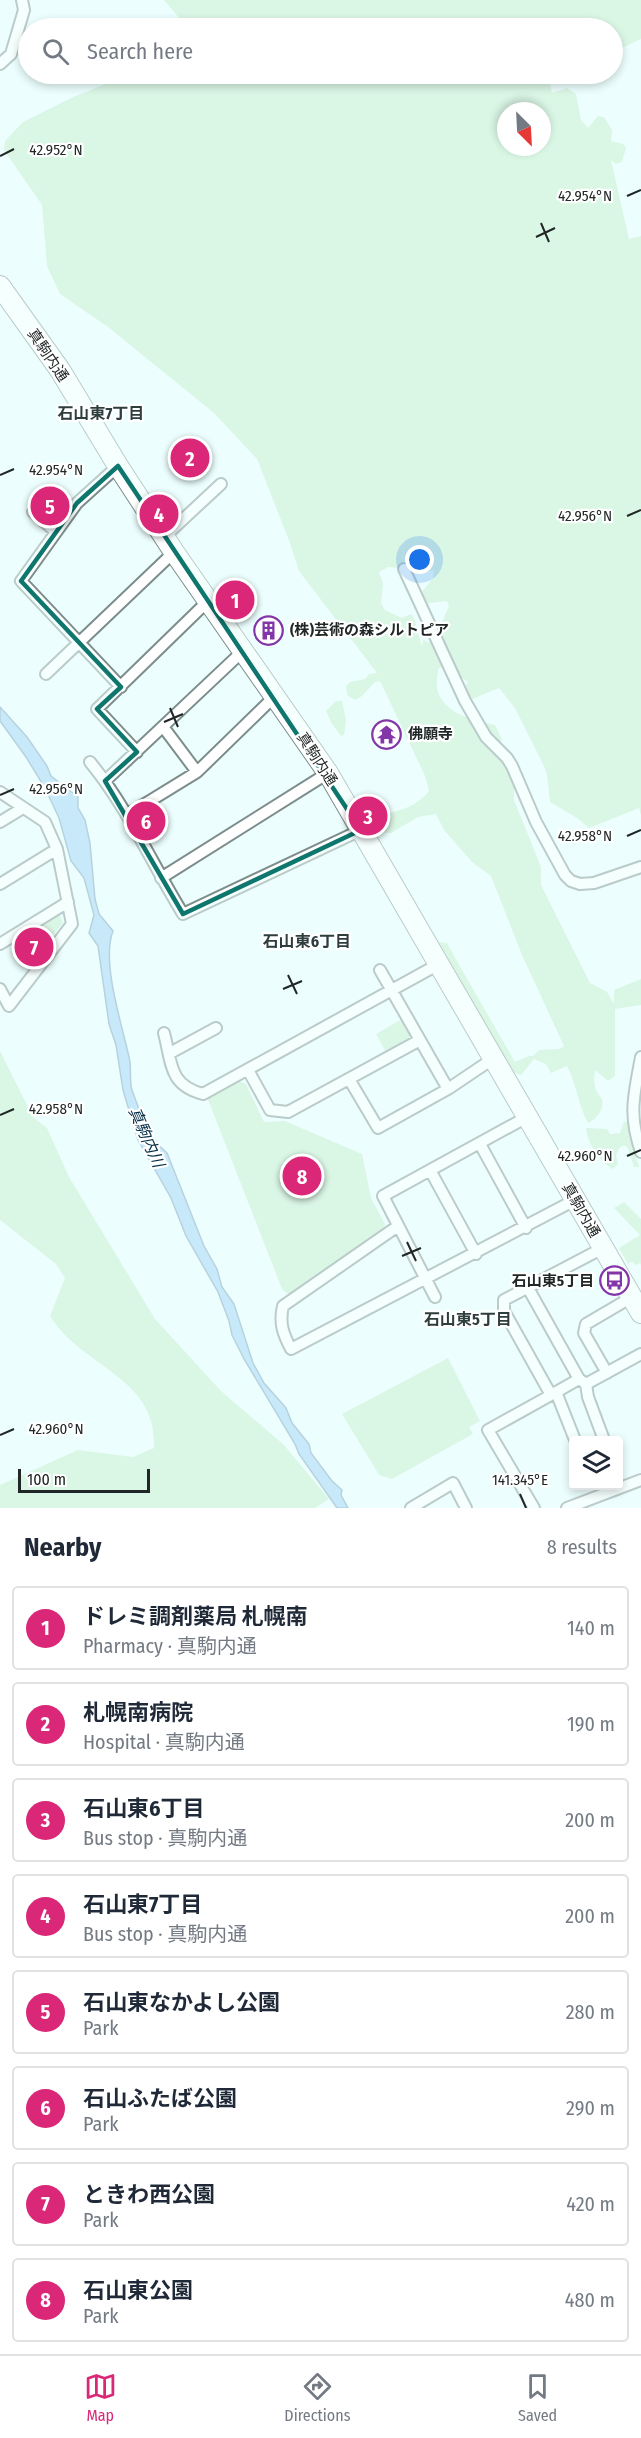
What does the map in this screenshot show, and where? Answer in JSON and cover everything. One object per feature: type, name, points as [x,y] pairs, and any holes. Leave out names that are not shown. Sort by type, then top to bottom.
[{"type":"highway","name":"真駒内通","points":[[0,286],[60,370],[169,545],[328,773],[637,1305]]},
{"type":"street","points":[[22,0],[24,10],[22,18]]},
{"type":"street","points":[[0,64],[11,54],[18,30]]},
{"type":"street","points":[[118,466],[77,503],[21,581],[121,687]]},
{"type":"street","points":[[46,674],[79,643],[169,545],[221,484]]},
{"type":"street","points":[[33,512],[55,531]]},
{"type":"street","points":[[404,569],[465,701],[486,737],[512,766],[536,822],[571,882],[586,884],[641,867]]},
{"type":"street","points":[[137,752],[97,709],[208,601]]},
{"type":"street","points":[[105,781],[164,728],[244,650]]},
{"type":"street","points":[[127,815],[197,772],[275,696]]},
{"type":"street","points":[[164,728],[197,772]]},
{"type":"street","points":[[90,762],[127,815],[183,914],[361,830]]},
{"type":"street","points":[[161,878],[328,773]]},
{"type":"street","points":[[0,792],[45,822],[57,849],[72,924],[9,1006],[0,988]]},
{"type":"street","points":[[0,822],[22,808]]},
{"type":"street","points":[[0,884],[57,849]]},
{"type":"street","points":[[0,944],[68,902]]},
{"type":"street","points":[[164,1033],[179,1084],[189,1091],[203,1095],[439,964]]},
{"type":"street","points":[[380,970],[448,1089]]},
{"type":"street","points":[[170,1053],[216,1028]]},
{"type":"street","points":[[248,1070],[270,1110],[288,1112],[420,1040]]},
{"type":"street","points":[[641,1057],[632,1108],[634,1131],[641,1152]]},
{"type":"street","points":[[349,1079],[378,1128],[448,1089],[494,1059]]},
{"type":"street","points":[[435,1297],[383,1196],[527,1117]]},
{"type":"street","points":[[480,1144],[525,1228]]},
{"type":"street","points":[[430,1170],[476,1254]]},
{"type":"street","points":[[398,1226],[283,1306],[280,1319],[283,1333],[291,1349],[476,1254],[575,1200]]},
{"type":"street","points":[[573,1436],[554,1393],[504,1311],[504,1300],[603,1248]]},
{"type":"street","points":[[528,1288],[583,1382],[603,1436]]},
{"type":"street","points":[[607,1373],[584,1333],[586,1324],[637,1305]]},
{"type":"street","points":[[534,1508],[488,1430],[554,1393],[607,1373],[641,1354]]},
{"type":"street","points":[[623,1483],[641,1480]]},
{"type":"street","points":[[411,1508],[453,1483],[466,1508]]},
{"type":"street","points":[[595,1490],[597,1497]]},
{"type":"street","points":[[567,1508],[597,1497],[608,1490]]},
{"type":"highlighted area","points":[[118,466],[174,552],[361,830],[183,914],[105,781],[137,752],[97,709],[121,687],[21,581],[77,503]]},
{"type":"green space","points":[[164,0],[641,0],[641,39],[623,47],[623,18],[179,18]]},
{"type":"green space","points":[[106,84],[550,84],[552,93],[567,88],[576,94],[581,120],[588,128],[598,116],[604,117],[612,130],[611,141],[623,144],[626,148],[622,162],[616,164],[611,160],[629,239],[641,236],[641,815],[639,808],[589,828],[550,802],[544,766],[515,708],[499,688],[470,700],[465,695],[468,682],[448,664],[438,669],[437,684],[440,697],[452,710],[469,718],[495,725],[502,740],[495,753],[511,769],[514,779],[514,800],[541,867],[541,885],[590,983],[607,992],[614,1004],[614,990],[641,979],[641,1005],[615,1009],[615,1076],[608,1081],[595,1070],[595,1088],[603,1103],[599,1114],[591,1122],[588,1123],[585,1116],[567,1066],[551,1073],[546,1064],[534,1059],[521,1075],[512,1072],[439,942],[447,943],[515,1062],[533,1056],[539,1050],[559,1049],[564,1046],[522,955],[491,876],[472,862],[444,830],[436,814],[418,817],[391,833],[376,830],[366,818],[367,814],[382,818],[385,814],[414,804],[429,791],[425,776],[380,681],[375,682],[355,700],[347,695],[346,686],[350,682],[365,679],[369,674],[377,673],[299,571],[257,459],[214,413],[108,327],[60,294],[47,266],[42,205],[4,150],[5,141],[23,122],[73,97]],"holes":[[[388,567],[411,569],[418,574],[434,570],[433,578],[421,593],[422,604],[447,601],[449,606],[437,633],[438,637],[431,643],[423,640],[422,647],[411,614],[402,618],[385,610],[381,603],[383,583],[379,572]]]},
{"type":"green space","points":[[336,701],[342,701],[346,721],[344,735],[341,736],[326,711]]},
{"type":"green space","points":[[55,914],[60,916],[63,923],[32,959],[20,936]]},
{"type":"green space","points":[[402,1019],[411,1035],[386,1052],[376,1034]]},
{"type":"green space","points":[[0,1051],[33,1117],[47,1128],[69,1177],[155,1319],[221,1391],[284,1445],[329,1499],[315,1508],[0,1508],[0,1485],[78,1450],[133,1457],[154,1448],[152,1424],[144,1405],[131,1388],[80,1348],[50,1316],[65,1278],[56,1264],[0,1220]]},
{"type":"green space","points":[[239,1081],[246,1084],[264,1122],[285,1121],[362,1154],[371,1198],[385,1224],[384,1228],[289,1295],[282,1289],[207,1097]]},
{"type":"green space","points":[[624,1121],[629,1124],[631,1130],[639,1167],[634,1167],[628,1148],[624,1145],[619,1148],[616,1156],[618,1164],[613,1169],[595,1152],[586,1128],[607,1129],[610,1134],[620,1133]]},
{"type":"green space","points":[[624,1202],[641,1219],[641,1265],[640,1263],[635,1265],[632,1261],[628,1264],[619,1248],[640,1235],[614,1208]]},
{"type":"green space","points":[[448,1358],[480,1421],[469,1427],[473,1434],[392,1479],[379,1475],[342,1414]]},
{"type":"water","name":"真駒内川","points":[[0,707],[27,737],[47,766],[51,776],[78,797],[78,808],[85,820],[90,843],[95,899],[99,914],[113,931],[109,959],[111,976],[130,1061],[131,1086],[138,1106],[150,1133],[167,1153],[204,1246],[217,1269],[222,1287],[234,1304],[253,1363],[264,1383],[286,1408],[292,1423],[309,1444],[311,1453],[332,1481],[342,1490],[341,1495],[348,1508],[337,1508],[299,1454],[244,1359],[232,1335],[218,1292],[186,1236],[171,1198],[138,1140],[123,1090],[116,1045],[109,1024],[98,946],[89,933],[94,915],[84,878],[71,861],[59,818],[45,788],[0,721]]},
{"type":"place","name":"札幌南病院","points":[[190,458]]},
{"type":"place","name":"石山東なかよし公園","points":[[50,506]]},
{"type":"place","name":"石山東7丁目","points":[[159,514]]},
{"type":"place","name":"ドレミ調剤薬局 札幌南","points":[[235,600]]},
{"type":"place","name":"(株)芸術の森シルトピア","points":[[269,630]]},
{"type":"place","name":"佛願寺","points":[[387,734]]},
{"type":"place","name":"石山東6丁目","points":[[368,816]]},
{"type":"place","name":"石山ふたば公園","points":[[146,821]]},
{"type":"place","name":"ときわ西公園","points":[[34,947]]},
{"type":"place","name":"石山東公園","points":[[302,1176]]},
{"type":"place","name":"石山東5丁目","points":[[615,1281]]},
{"type":"district","name":"石山東7丁目","points":[[101,413]]},
{"type":"district","name":"石山東6丁目","points":[[307,941]]},
{"type":"district","name":"石山東5丁目","points":[[468,1319]]}]
